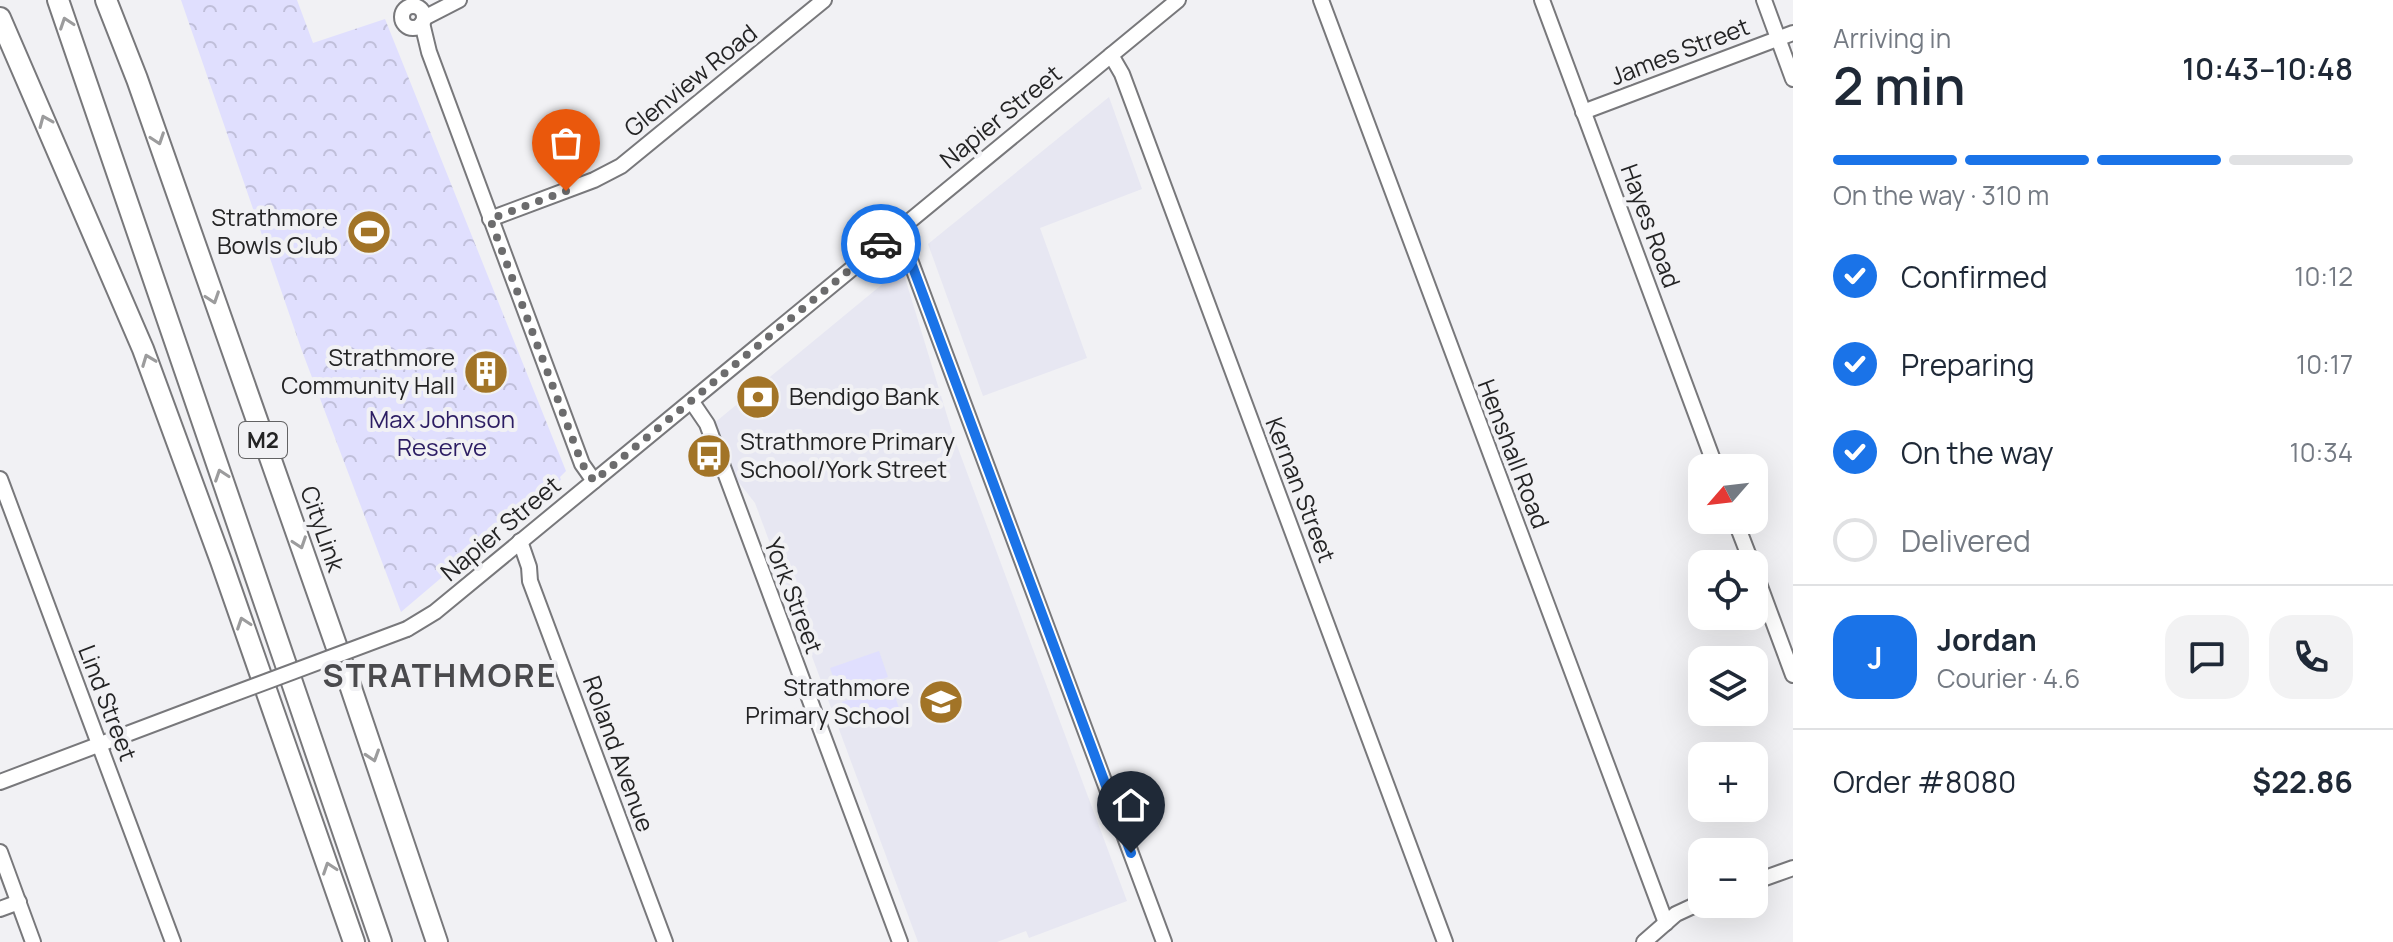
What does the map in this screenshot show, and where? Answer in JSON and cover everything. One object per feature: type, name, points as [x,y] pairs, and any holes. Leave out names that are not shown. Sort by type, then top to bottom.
[{"type":"highway","name":"M2","points":[[58,0],[381,942]]},
{"type":"highway","name":"CityLink","points":[[106,0],[137,79],[349,682],[437,942]]},
{"type":"highway","points":[[0,18],[154,377],[354,942]]},
{"type":"street","name":"Glenview Road","points":[[490,219],[594,180],[621,166],[824,0]]},
{"type":"street","name":"Napier Street","points":[[0,782],[407,629],[435,612],[1178,0]]},
{"type":"street","name":"Henshall Road","points":[[1321,0],[1666,923]]},
{"type":"street","name":"Hayes Road","points":[[1542,0],[1711,454]]},
{"type":"street","points":[[1764,0],[1793,79]]},
{"type":"street","points":[[454,2],[414,12],[582,464],[594,481]]},
{"type":"street","name":"James Street","points":[[1583,112],[1793,33]]},
{"type":"street","name":"Kernan Street","points":[[1111,55],[1122,74],[1445,942]]},
{"type":"street","points":[[895,232],[909,257],[1164,942]]},
{"type":"street","name":"York Street","points":[[692,402],[707,424],[900,942]]},
{"type":"street","name":"Lind Street","points":[[0,479],[173,942]]},
{"type":"street","name":"Roland Avenue","points":[[520,541],[530,581],[665,942]]},
{"type":"street","name":"Roland Avenue","points":[[507,552],[530,581]]},
{"type":"street","points":[[1768,608],[1793,675]]},
{"type":"street","points":[[0,852],[33,942]]},
{"type":"street","points":[[1768,877],[1793,868]]},
{"type":"street","points":[[0,909],[19,902]]},
{"type":"street","points":[[1644,942],[1688,908]]},
{"type":"shaded area","points":[[1109,97],[1142,189],[1040,228],[1087,358],[983,396],[928,244]]},
{"type":"shaded area","name":"Strathmore Primary School","points":[[902,268],[953,435],[1127,901],[1029,938],[1026,931],[997,942],[918,942],[755,503],[701,434]]},
{"type":"green space","name":"Max Johnson Reserve","points":[[181,0],[297,0],[313,43],[385,19],[566,471],[561,480],[553,483],[401,612],[302,351]]},
{"type":"green space","points":[[879,651],[888,677],[839,695],[830,668]]},
{"type":"green space","points":[[891,685],[900,711],[851,728],[842,702]]},
{"type":"way so far","points":[[566,191],[490,219],[582,464],[594,481],[881,244]]},
{"type":"place","name":"Strathmore Bowls Club","points":[[369,232]]},
{"type":"place","name":"Strathmore Community Hall","points":[[486,372]]},
{"type":"place","name":"Bendigo Bank","points":[[758,397]]},
{"type":"place","name":"Strathmore Primary School/York Street","points":[[709,456]]},
{"type":"place","name":"Strathmore Primary School","points":[[941,702]]},
{"type":"district","name":"STRATHMORE","points":[[440,676]]},
{"type":"route","points":[[881,244],[895,232],[909,257],[1131,853]]}]
